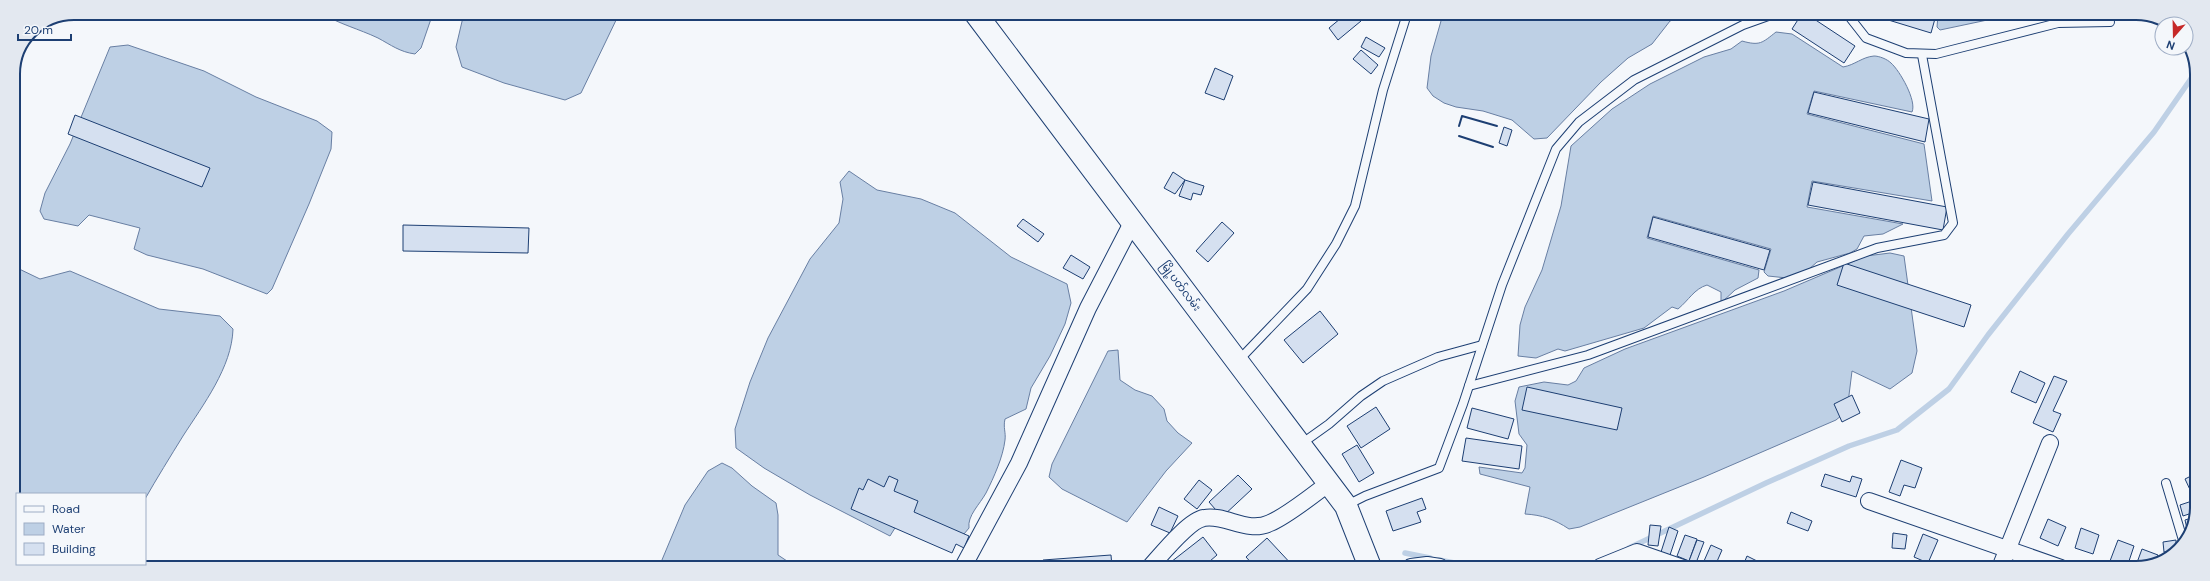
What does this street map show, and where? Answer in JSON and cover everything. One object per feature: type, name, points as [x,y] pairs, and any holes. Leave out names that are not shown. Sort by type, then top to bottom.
[{"type":"main road","name":"မြို့ပတ်လမ်း","points":[[981,20],[1346,506],[1368,561]]},
{"type":"street","points":[[967,561],[1019,463],[1088,308],[1133,221]]},
{"type":"street","points":[[2003,561],[2050,443]]},
{"type":"street","points":[[1156,561],[1191,524],[1203,518],[1216,519],[1241,525],[1256,526],[1270,524],[1329,484]]},
{"type":"street","points":[[1870,501],[2040,561]]},
{"type":"street","points":[[1621,561],[1637,552],[1663,561]]},
{"type":"lane","points":[[1238,361],[1307,289],[1336,244],[1355,206],[1383,90],[1405,20]]},
{"type":"lane","points":[[1346,506],[1365,496],[1439,468],[1537,192],[1556,149],[1565,138],[1579,122],[1634,80],[1742,25],[1756,20]]},
{"type":"lane","points":[[1852,20],[1866,38],[1906,53],[1922,55],[1936,54],[2058,23],[2110,22]]},
{"type":"lane","points":[[1469,386],[1588,355],[1877,248],[1944,235],[1953,223],[1922,55]]},
{"type":"lane","points":[[1300,445],[1329,424],[1361,396],[1383,381],[1438,357],[1482,345]]},
{"type":"lane","points":[[2166,483],[2182,536]]},
{"type":"water","points":[[335,20],[431,20],[421,48],[415,54],[400,50],[378,38]]},
{"type":"water","points":[[462,20],[616,20],[581,93],[565,100],[504,83],[462,67],[456,47]]},
{"type":"water","points":[[1441,20],[1672,20],[1652,44],[1628,58],[1601,82],[1547,138],[1534,139],[1512,120],[1483,111],[1456,107],[1444,103],[1433,96],[1427,88],[1431,56]]},
{"type":"water","points":[[1938,20],[1987,20],[1940,30],[1937,27]]},
{"type":"water","points":[[1776,32],[1792,34],[1843,67],[1874,56],[1885,59],[1895,67],[1907,86],[1912,101],[1912,112],[1814,91],[1807,114],[1924,144],[1932,201],[1812,181],[1807,207],[1903,224],[1883,234],[1864,236],[1857,249],[1850,253],[1817,262],[1808,270],[1787,278],[1768,276],[1764,272],[1771,249],[1653,216],[1647,238],[1759,270],[1758,278],[1735,290],[1721,303],[1721,292],[1707,285],[1695,292],[1678,309],[1672,307],[1644,328],[1565,351],[1558,349],[1536,358],[1518,356],[1520,325],[1525,307],[1542,270],[1561,206],[1571,146],[1612,109],[1650,84],[1704,57],[1731,49],[1742,41],[1757,43],[1767,39]]},
{"type":"water","points":[[128,45],[204,71],[256,97],[317,121],[332,132],[331,149],[309,204],[272,289],[267,294],[203,269],[147,255],[134,249],[140,228],[89,215],[78,226],[44,219],[40,211],[45,193],[70,144],[110,47]]},
{"type":"water","points":[[849,171],[877,190],[921,199],[955,213],[1011,257],[1067,284],[1071,303],[1065,324],[1050,356],[1031,388],[1026,409],[1005,419],[1005,440],[998,467],[986,493],[970,519],[969,528],[959,540],[903,515],[890,536],[810,495],[764,468],[736,448],[735,429],[750,382],[768,338],[810,259],[839,223],[843,199],[840,182]]},
{"type":"water","points":[[1890,253],[1904,256],[1917,351],[1912,373],[1890,389],[1852,371],[1847,411],[1836,420],[1704,477],[1580,527],[1569,529],[1548,518],[1525,514],[1530,487],[1480,474],[1479,467],[1522,473],[1525,468],[1527,445],[1519,434],[1515,401],[1519,387],[1544,382],[1568,385],[1576,381],[1584,368],[1625,349],[1784,291],[1866,256]]},
{"type":"water","points":[[20,269],[40,279],[70,271],[159,309],[220,316],[233,329],[228,357],[222,371],[207,399],[146,497],[146,493],[20,493]]},
{"type":"water","points":[[1118,350],[1120,380],[1135,390],[1152,396],[1164,409],[1167,421],[1178,433],[1192,443],[1166,471],[1127,522],[1062,489],[1049,477],[1052,464],[1108,351]]},
{"type":"water","points":[[722,463],[732,468],[752,486],[776,503],[778,515],[778,555],[787,561],[662,561],[685,505],[708,471]]},
{"type":"building","points":[[1339,20],[1361,21],[1338,40],[1329,28]]},
{"type":"building","points":[[1798,20],[1816,20],[1855,46],[1844,63],[1792,29]]},
{"type":"building","points":[[1888,20],[1935,20],[1931,33]]},
{"type":"building","points":[[1366,37],[1385,48],[1379,57],[1361,47]]},
{"type":"building","points":[[1361,50],[1378,65],[1371,74],[1353,59]]},
{"type":"building","points":[[1215,68],[1233,76],[1224,100],[1205,93]]},
{"type":"building","points":[[1814,92],[1929,119],[1925,142],[1808,113]]},
{"type":"building","points":[[75,115],[210,168],[202,187],[68,134]]},
{"type":"building","points":[[1504,127],[1512,130],[1507,146],[1499,143]]},
{"type":"building","points":[[1173,172],[1185,180],[1175,194],[1164,188]]},
{"type":"building","points":[[1185,180],[1204,186],[1201,195],[1193,193],[1191,200],[1179,196]]},
{"type":"building","points":[[1813,182],[1947,207],[1943,230],[1808,205]]},
{"type":"building","points":[[1653,217],[1770,250],[1764,270],[1648,237]]},
{"type":"building","points":[[1023,219],[1044,234],[1038,242],[1017,226]]},
{"type":"building","points":[[1222,222],[1234,233],[1208,262],[1196,251]]},
{"type":"building","points":[[403,225],[529,228],[528,253],[403,251]]},
{"type":"building","points":[[1071,255],[1090,267],[1083,279],[1063,268]]},
{"type":"building","points":[[1844,263],[1971,305],[1964,327],[1837,285]]},
{"type":"building","points":[[1320,311],[1338,334],[1303,363],[1284,340]]},
{"type":"building","points":[[2020,371],[2045,383],[2036,403],[2011,392]]},
{"type":"building","points":[[2054,376],[2067,381],[2053,411],[2061,414],[2053,432],[2033,423]]},
{"type":"building","points":[[1527,387],[1622,408],[1617,430],[1522,410]]},
{"type":"building","points":[[1852,395],[1860,413],[1842,422],[1834,404]]},
{"type":"building","points":[[1376,407],[1390,429],[1361,448],[1347,426]]},
{"type":"building","points":[[1472,408],[1514,419],[1508,439],[1467,428]]},
{"type":"building","points":[[1466,438],[1522,446],[1519,469],[1462,461]]},
{"type":"building","points":[[1357,445],[1374,473],[1359,482],[1342,454]]},
{"type":"building","points":[[1901,460],[1922,468],[1915,488],[1904,485],[1900,496],[1889,492]]},
{"type":"building","points":[[1825,474],[1850,482],[1852,476],[1862,479],[1856,497],[1821,486]]},
{"type":"building","points":[[1238,475],[1252,489],[1222,517],[1209,502]]},
{"type":"building","points":[[889,476],[898,480],[894,491],[918,501],[914,512],[969,536],[964,548],[956,544],[952,553],[851,509],[859,488],[863,490],[868,479],[884,487]]},
{"type":"building","points":[[2190,476],[2190,490],[2185,479]]},
{"type":"building","points":[[1199,480],[1212,490],[1197,509],[1184,499]]},
{"type":"building","points":[[1422,498],[1426,509],[1417,512],[1421,522],[1393,531],[1386,511]]},
{"type":"building","points":[[2190,502],[2190,514],[2183,516],[2180,505]]},
{"type":"building","points":[[1159,507],[1178,516],[1170,533],[1151,525]]},
{"type":"building","points":[[1791,512],[1812,521],[1808,531],[1787,523]]},
{"type":"building","points":[[2048,519],[2066,527],[2058,546],[2040,538]]},
{"type":"building","points":[[2189,519],[2186,526],[2185,520]]},
{"type":"building","points":[[1650,525],[1661,526],[1658,546],[1648,545]]},
{"type":"building","points":[[1669,527],[1678,531],[1670,555],[1661,552]]},
{"type":"building","points":[[2081,528],[2099,535],[2093,554],[2075,548]]},
{"type":"building","points":[[1893,533],[1907,535],[1905,549],[1892,548]]},
{"type":"building","points":[[1923,534],[1938,540],[1929,561],[1923,561],[1914,557]]},
{"type":"building","points":[[1685,535],[1697,539],[1689,561],[1677,556]]},
{"type":"building","points":[[1203,537],[1217,555],[1210,561],[1172,561]]},
{"type":"building","points":[[1267,538],[1288,561],[1250,561],[1246,557]]},
{"type":"building","points":[[1697,540],[1704,542],[1697,561],[1689,561]]},
{"type":"building","points":[[2118,540],[2134,546],[2129,561],[2110,561]]},
{"type":"building","points":[[2176,540],[2176,543],[2166,552],[2164,552],[2163,542]]},
{"type":"building","points":[[1711,545],[1722,550],[1717,561],[1704,561]]},
{"type":"building","points":[[2142,549],[2158,555],[2153,558],[2138,561]]},
{"type":"building","points":[[1111,555],[1112,561],[1043,561]]},
{"type":"building","points":[[1747,556],[1757,561],[1745,561]]},
{"type":"waterway","points":[[1629,548],[1766,483],[1849,446],[1897,430],[1949,389],[1988,335],[2068,234],[2154,132],[2190,80]]},
{"type":"waterway","points":[[1405,553],[1430,558]]},
{"type":"waterway","points":[[1439,560],[1444,561]]},
{"type":"wall","points":[[1459,126],[1462,116],[1497,126]]},
{"type":"wall","points":[[1459,136],[1493,147]]}]
